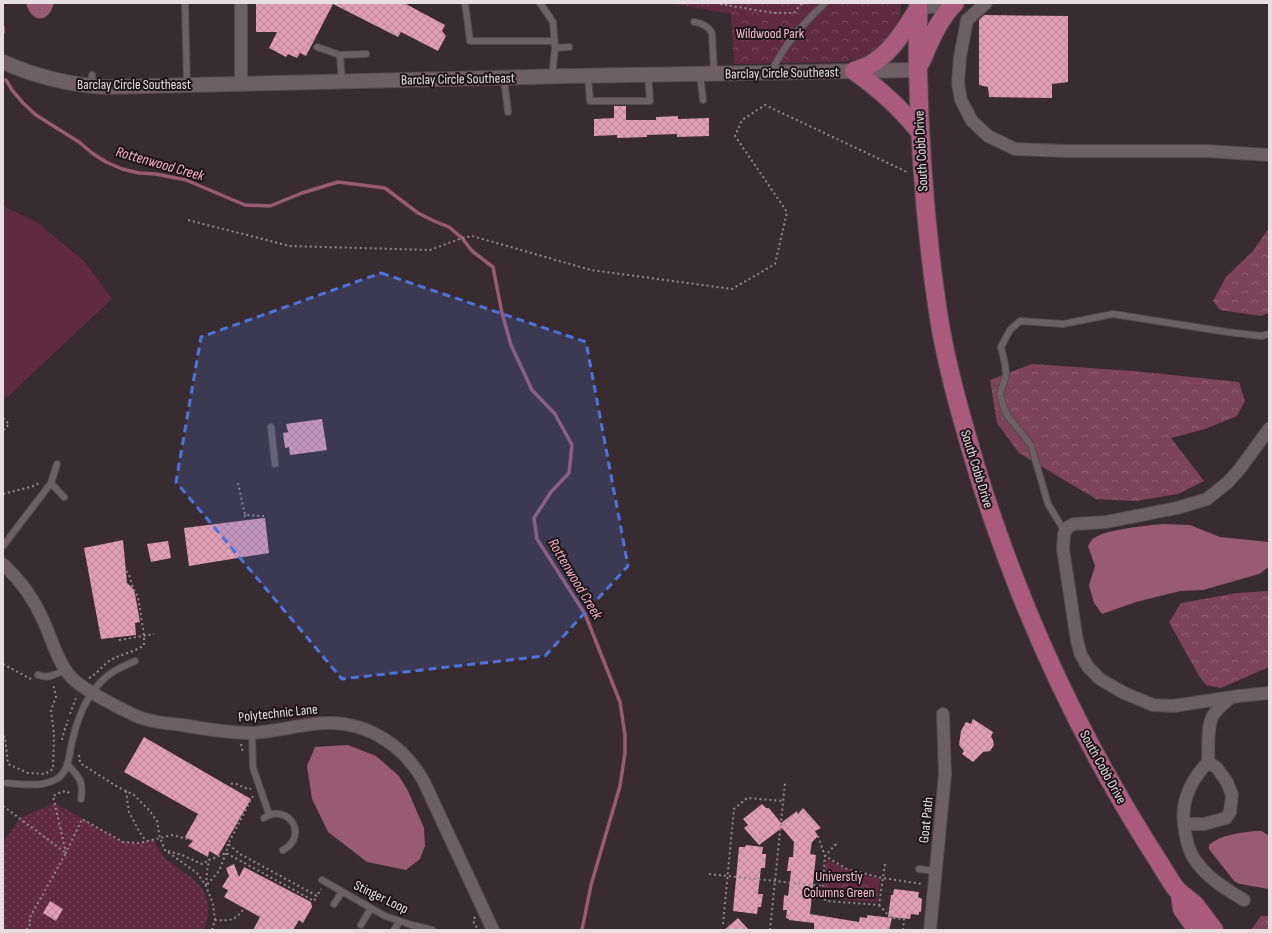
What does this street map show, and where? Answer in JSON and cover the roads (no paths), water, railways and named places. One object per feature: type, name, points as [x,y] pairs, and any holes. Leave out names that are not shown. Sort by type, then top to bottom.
[{"type":"main road","points":[[917,70],[937,27],[955,3]]},
{"type":"main road","name":"South Cobb Drive","points":[[921,5],[917,70],[922,180],[929,249],[941,335],[960,411],[996,528],[1025,605],[1058,681],[1115,790],[1180,894],[1194,904],[1214,930]]},
{"type":"main road","points":[[854,71],[869,65],[880,58],[902,33],[921,5]]},
{"type":"main road","points":[[854,71],[893,101],[920,132]]},
{"type":"main road","name":"South Cobb Drive","points":[[1180,894],[1182,909],[1197,930]]},
{"type":"street","points":[[241,3],[241,84]]},
{"type":"street","points":[[921,5],[943,6],[955,3]]},
{"type":"street","points":[[986,3],[967,20],[960,57],[958,84],[961,100],[972,121],[988,136],[1015,149],[1064,151],[1207,151],[1269,155]]},
{"type":"street","name":"Barclay Circle Southeast","points":[[3,62],[52,80],[69,84],[92,81],[187,85],[917,70]]},
{"type":"street","points":[[1269,429],[1239,470],[1227,483],[1207,499],[1176,508],[1106,522],[1074,524],[1068,527],[1064,534],[1063,549],[1077,641],[1081,655],[1088,667],[1100,679],[1124,693],[1153,705],[1173,706],[1269,693]]},
{"type":"street","name":"Polytechnic Lane","points":[[3,564],[20,581],[30,595],[66,670],[89,697],[151,720],[234,733],[252,738],[329,723],[344,724],[364,729],[394,745],[412,763],[422,778],[491,930]]},
{"type":"street","points":[[1230,698],[1214,714],[1211,721],[1208,734],[1208,762],[1200,770],[1193,781],[1187,796],[1184,808],[1185,824],[1191,854],[1206,873],[1220,885],[1244,900]]},
{"type":"street","name":"Goat Path","points":[[930,930],[945,775],[943,714]]},
{"type":"street","points":[[1185,824],[1204,824],[1226,818],[1230,812],[1232,795],[1227,782],[1217,768],[1208,762]]},
{"type":"lane","points":[[185,3],[187,85]]},
{"type":"lane","points":[[465,3],[470,41],[555,44],[569,47]]},
{"type":"lane","points":[[540,3],[554,22],[555,44],[552,77]]},
{"type":"lane","points":[[771,73],[801,26],[825,3]]},
{"type":"lane","points":[[694,22],[708,27],[712,33],[703,100]]},
{"type":"lane","points":[[317,47],[340,55],[366,54]]},
{"type":"lane","points":[[340,55],[342,82]]},
{"type":"lane","points":[[588,76],[590,101],[650,101],[648,75]]},
{"type":"lane","points":[[504,78],[508,112]]},
{"type":"lane","points":[[1065,532],[1048,504],[1031,445],[1007,415],[1000,394],[1006,376],[1001,347],[1010,330],[1020,321],[1063,324],[1113,314],[1227,332],[1261,336],[1269,334]]},
{"type":"lane","points":[[271,427],[275,464]]},
{"type":"lane","points":[[3,546],[50,483],[57,464]]},
{"type":"lane","points":[[50,483],[64,497]]},
{"type":"lane","points":[[7,783],[39,785],[57,779],[68,764],[79,718],[89,697],[115,670],[135,661]]},
{"type":"lane","points":[[38,674],[44,677],[66,670]]},
{"type":"lane","points":[[252,738],[253,768],[266,816],[279,813],[283,814],[288,817],[294,825],[294,840],[283,850]]},
{"type":"lane","points":[[68,764],[78,776],[83,788],[81,798]]},
{"type":"lane","points":[[919,869],[935,871]]},
{"type":"lane","name":"Stinger Loop","points":[[323,881],[385,916],[432,930]]},
{"type":"lane","points":[[334,904],[342,892]]},
{"type":"lane","points":[[361,925],[371,908]]},
{"type":"lane","points":[[394,930],[400,921]]},
{"type":"waterway","name":"Rottenwood Creek","points":[[3,27],[3,33]]},
{"type":"waterway","name":"Rottenwood Creek","points":[[6,80],[23,103],[36,115],[79,142],[106,162],[122,169],[186,180],[245,205],[270,206],[302,193],[338,182],[385,188],[418,213],[449,227],[462,238],[472,251],[493,267],[502,313],[511,345],[532,390],[555,414],[572,445],[569,473],[551,492],[534,518],[537,539],[585,614],[620,702],[625,735],[625,753],[620,786],[591,885],[582,930]]},
{"type":"park label","name":"Wildwood Park","points":[[770,33]]},
{"type":"park label","name":"Universtiy Columns Green","points":[[839,884]]}]
